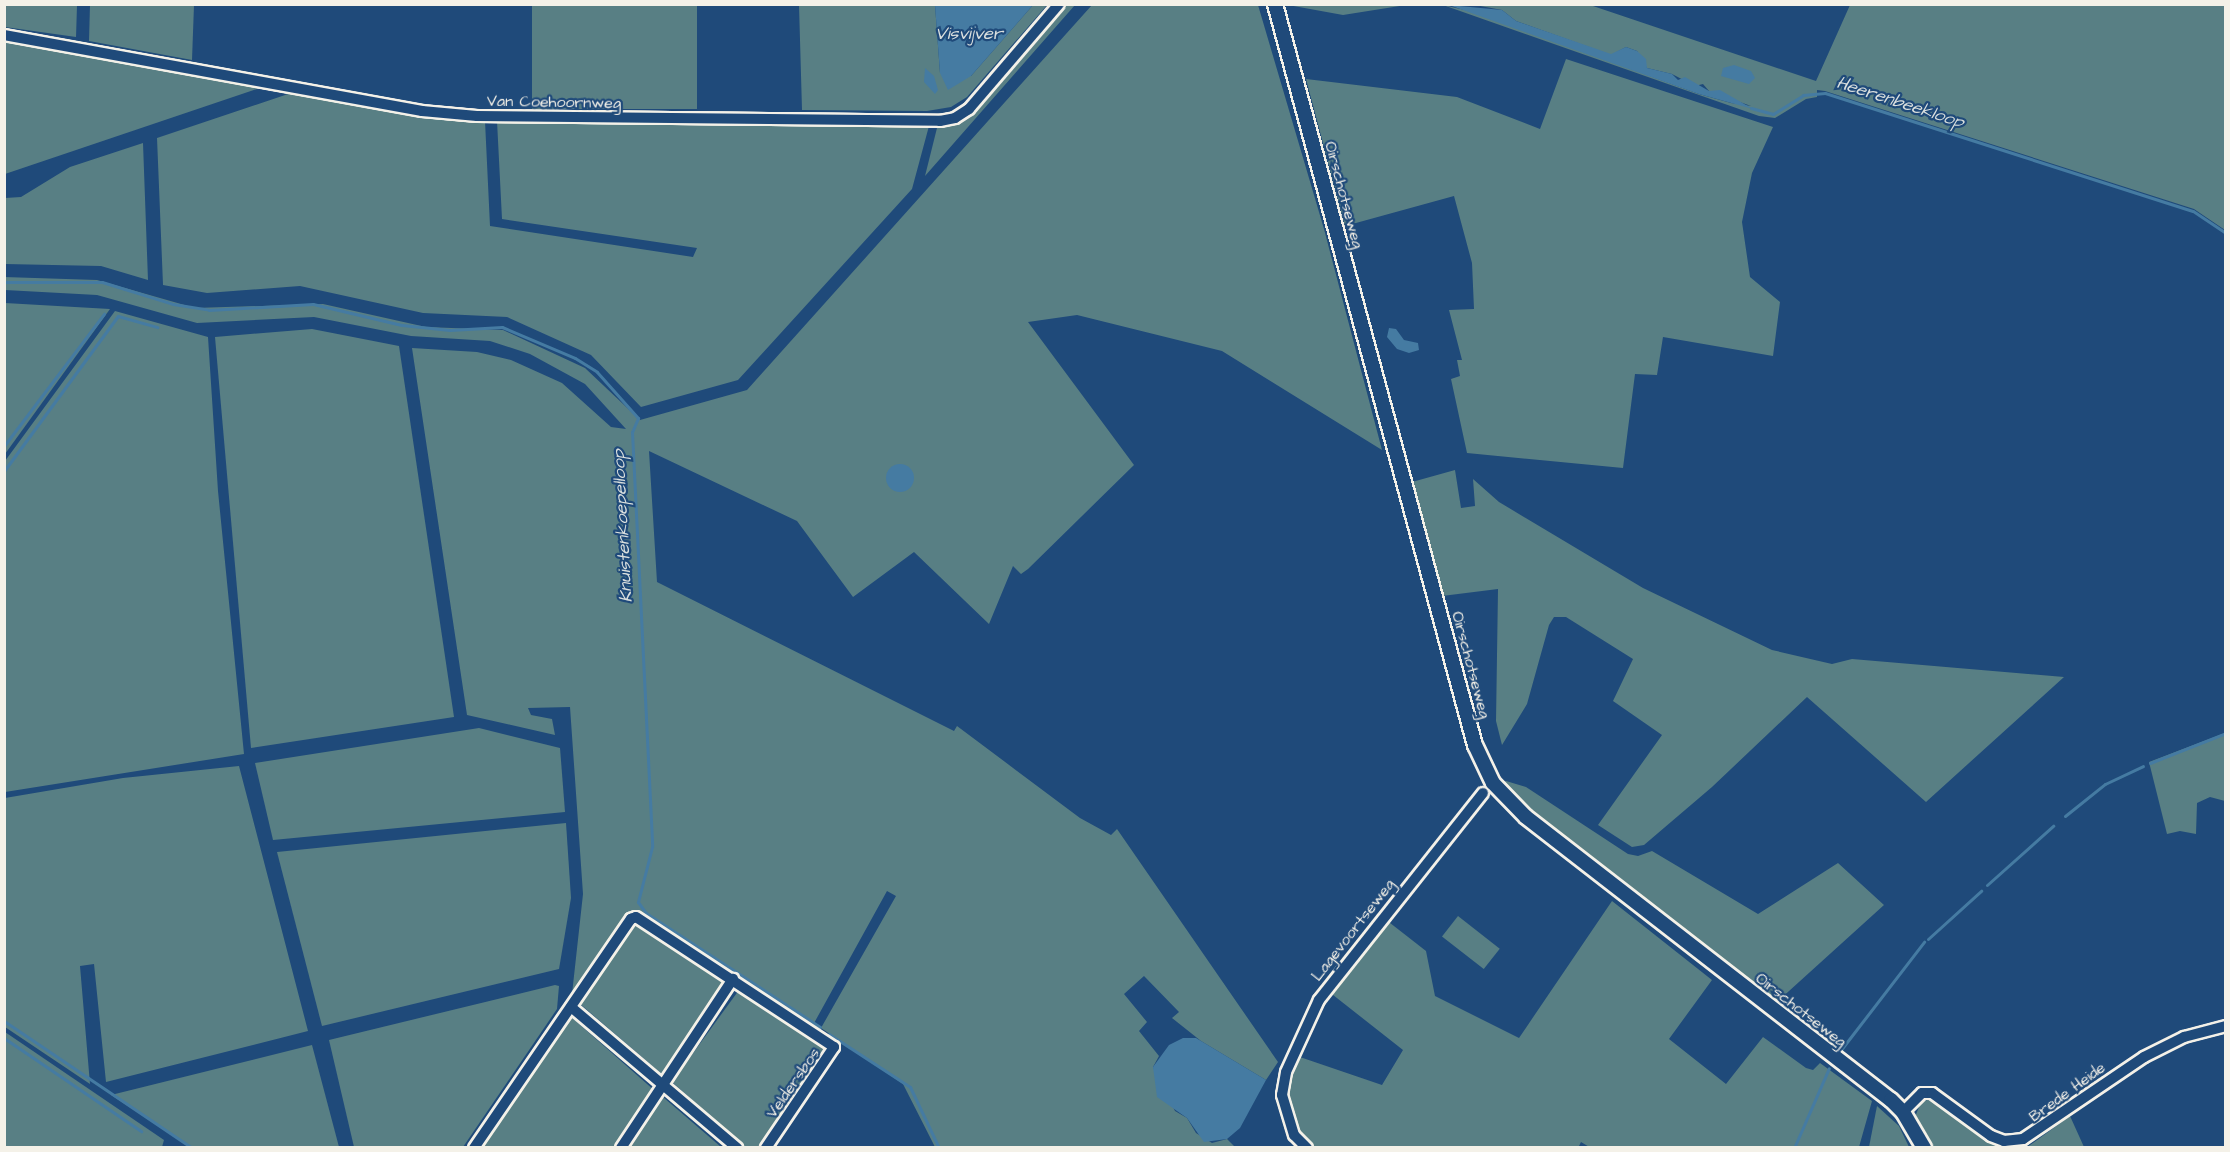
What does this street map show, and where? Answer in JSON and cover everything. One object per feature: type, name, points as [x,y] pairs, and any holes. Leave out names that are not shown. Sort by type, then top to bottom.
[{"type":"street","name":"Van Coehoornweg","points":[[4,35],[433,112],[477,116],[940,121],[955,118],[969,109],[1059,4]]},
{"type":"street","name":"Oirschotseweg","points":[[1275,4],[1488,788],[1903,1113],[1924,1148]]},
{"type":"street","name":"Lagevoortseweg","points":[[1306,1148],[1294,1135],[1285,1114],[1282,1088],[1286,1072],[1319,1000],[1488,788]]},
{"type":"street","name":"Veldersbos","points":[[474,1148],[636,917],[834,1047],[766,1148]]},
{"type":"street","points":[[621,1148],[733,979]]},
{"type":"street","points":[[571,1007],[737,1148]]},
{"type":"street","name":"Brede Heide","points":[[1903,1113],[1922,1093],[1932,1093],[1991,1136],[2004,1141],[2023,1139],[2144,1057],[2184,1037],[2226,1026]]},
{"type":"green space","points":[[1406,4],[1343,15],[1288,5]]},
{"type":"green space","points":[[4,5],[77,5],[76,37],[5,27]]},
{"type":"green space","points":[[90,5],[194,5],[192,60],[89,41]]},
{"type":"green space","points":[[532,5],[697,5],[697,109],[532,109]]},
{"type":"green space","points":[[799,5],[935,5],[940,73],[971,76],[1033,5],[1047,5],[967,97],[951,107],[927,111],[802,110]]},
{"type":"green space","points":[[1063,5],[1075,5],[925,176],[938,124],[949,123]]},
{"type":"green space","points":[[1092,5],[1258,5],[1324,229],[1382,450],[1222,351],[1077,315],[1028,322],[1134,465],[1028,569],[1021,574],[1013,566],[989,624],[914,552],[853,597],[797,521],[649,451],[657,582],[954,731],[957,726],[1080,818],[1111,835],[1117,829],[1278,1062],[1266,1080],[1201,1041],[1172,1018],[1179,1012],[1144,976],[1124,994],[1147,1022],[1139,1031],[1159,1056],[1153,1067],[1175,1111],[1187,1118],[1196,1133],[1212,1143],[1227,1139],[1235,1147],[935,1147],[903,1084],[821,1028],[896,896],[887,891],[813,1025],[637,913],[627,916],[572,994],[583,894],[570,707],[528,708],[531,715],[552,719],[555,735],[467,715],[412,348],[477,352],[511,360],[562,383],[611,427],[626,429],[585,384],[530,354],[490,341],[411,336],[314,317],[197,323],[97,295],[5,290],[4,277],[97,280],[195,308],[323,304],[426,327],[503,330],[585,368],[640,420],[747,390]]},
{"type":"green space","points":[[1443,5],[1478,13],[1699,94],[1751,106],[1709,91],[1703,84],[1695,86],[1672,74],[1647,68],[1637,51],[1626,47],[1611,55],[1516,21],[1502,10],[1475,5],[1590,5],[1816,81],[1850,5],[2225,5],[2225,230],[2194,209],[1825,91],[1817,90],[1817,97],[1806,99],[1775,118],[1759,116]]},
{"type":"green space","points":[[4,39],[263,87],[5,174]]},
{"type":"green space","points":[[1566,59],[1773,127],[1752,173],[1742,222],[1750,277],[1780,302],[1773,356],[1663,337],[1657,375],[1635,374],[1623,468],[1467,453],[1451,379],[1460,376],[1457,360],[1462,360],[1449,310],[1474,309],[1472,263],[1454,196],[1345,226],[1306,79],[1457,97],[1540,129]]},
{"type":"green space","points":[[297,91],[459,120],[485,121],[490,226],[693,257],[697,248],[502,219],[497,121],[929,126],[912,189],[738,380],[641,407],[591,355],[507,317],[423,313],[300,286],[207,293],[163,285],[157,138]]},
{"type":"green space","points":[[143,143],[148,280],[101,266],[5,264],[5,198],[21,197],[70,167]]},
{"type":"green space","points":[[4,303],[110,309],[5,454]]},
{"type":"green space","points":[[115,311],[208,337],[218,491],[244,754],[5,792],[5,461]]},
{"type":"green space","points":[[312,329],[399,346],[454,717],[251,748],[215,337]]},
{"type":"green space","points":[[1455,470],[1461,508],[1475,506],[1473,479],[1499,502],[1643,588],[1772,650],[1832,664],[1852,659],[2064,677],[1926,802],[1807,697],[1712,787],[1644,845],[1632,847],[1598,825],[1662,735],[1613,701],[1633,659],[1566,617],[1554,617],[1549,625],[1527,704],[1502,745],[1496,721],[1498,589],[1442,596],[1412,482]]},
{"type":"green space","points":[[479,728],[560,748],[565,812],[273,840],[255,763]]},
{"type":"green space","points":[[2225,733],[2225,801],[2210,797],[2197,803],[2196,834],[2180,831],[2167,834],[2149,762]]},
{"type":"green space","points":[[239,766],[308,1031],[106,1082],[94,964],[80,966],[90,1084],[5,1027],[5,798],[123,778]]},
{"type":"green space","points":[[1502,782],[1526,787],[1628,854],[1638,856],[1652,851],[1758,914],[1838,863],[1884,905],[1778,1001],[1531,809]]},
{"type":"green space","points":[[566,823],[571,898],[559,969],[322,1026],[277,852]]},
{"type":"green space","points":[[1612,901],[1712,980],[1669,1039],[1726,1084],[1763,1037],[1806,1068],[1813,1070],[1820,1063],[1872,1101],[1859,1147],[1591,1148],[1581,1142],[1578,1148],[1308,1147],[1298,1135],[1285,1097],[1294,1055],[1382,1085],[1403,1050],[1328,991],[1385,919],[1426,951],[1435,996],[1519,1038]]},
{"type":"green space","points":[[1458,916],[1500,949],[1484,969],[1442,936]]},
{"type":"green space","points":[[636,925],[728,983],[664,1076],[579,1003]]},
{"type":"green space","points":[[555,985],[559,986],[557,1009],[463,1147],[354,1147],[329,1040]]},
{"type":"green space","points":[[739,990],[830,1046],[764,1147],[745,1147],[672,1082]]},
{"type":"green space","points":[[570,1016],[655,1091],[615,1147],[481,1148]]},
{"type":"green space","points":[[5,1032],[164,1140],[162,1147],[5,1147]]},
{"type":"green space","points":[[312,1045],[339,1147],[191,1147],[111,1095]]},
{"type":"green space","points":[[663,1097],[721,1147],[627,1148]]},
{"type":"green space","points":[[1930,1099],[2001,1147],[1932,1147],[1915,1117],[1921,1102]]},
{"type":"green space","points":[[1877,1106],[1899,1126],[1909,1147],[1869,1147]]},
{"type":"green space","points":[[2070,1116],[2084,1147],[2027,1147],[2033,1143]]},
{"type":"water","name":"Visvijver","points":[[935,4],[1033,5],[971,76],[948,90],[940,73]]},
{"type":"water","points":[[1449,5],[1502,10],[1516,21],[1611,54],[1626,47],[1637,51],[1646,59],[1647,68],[1672,74],[1678,80],[1685,77],[1709,91],[1720,90],[1753,109],[1699,94]]},
{"type":"water","points":[[1734,65],[1751,71],[1755,78],[1749,84],[1721,76],[1723,68]]},
{"type":"water","points":[[925,68],[934,76],[938,90],[935,94],[924,82]]},
{"type":"water","points":[[1389,328],[1396,329],[1404,340],[1418,343],[1419,350],[1409,353],[1397,349],[1387,337]]},
{"type":"water","points":[[900,464],[910,468],[914,478],[910,488],[900,492],[890,488],[886,478],[890,468]]},
{"type":"water","points":[[1183,1038],[1196,1038],[1266,1080],[1240,1128],[1227,1139],[1204,1142],[1187,1118],[1157,1097],[1153,1067],[1169,1045]]},
{"type":"waterway","name":"Heerenbeekloop","points":[[1751,108],[1773,114],[1803,95],[1825,93],[2193,211],[2226,233]]},
{"type":"waterway","name":"Knuistenkoepelloop","points":[[4,282],[102,282],[173,304],[209,310],[313,304],[402,325],[450,330],[502,327],[575,358],[597,372],[638,418],[632,432],[652,847],[638,902],[646,913],[820,1027]]},
{"type":"waterway","points":[[4,446],[104,314]]},
{"type":"waterway","points":[[4,471],[118,316],[157,327]]},
{"type":"waterway","name":"Knuistenkoepelloop","points":[[2150,763],[2226,733]]},
{"type":"waterway","name":"Knuistenkoepelloop","points":[[2065,816],[2105,784],[2143,766]]},
{"type":"waterway","name":"Knuistenkoepelloop","points":[[1987,885],[2053,826]]},
{"type":"waterway","name":"Knuistenkoepelloop","points":[[1928,939],[1981,891]]},
{"type":"waterway","name":"Knuistenkoepelloop","points":[[1840,1051],[1924,942]]},
{"type":"waterway","points":[[4,1021],[192,1148]]},
{"type":"waterway","name":"Knuistenkoepelloop","points":[[829,1034],[910,1087],[939,1148]]},
{"type":"waterway","points":[[4,1038],[141,1131]]},
{"type":"waterway","name":"Knuistenkoepelloop","points":[[1794,1148],[1829,1068]]}]
